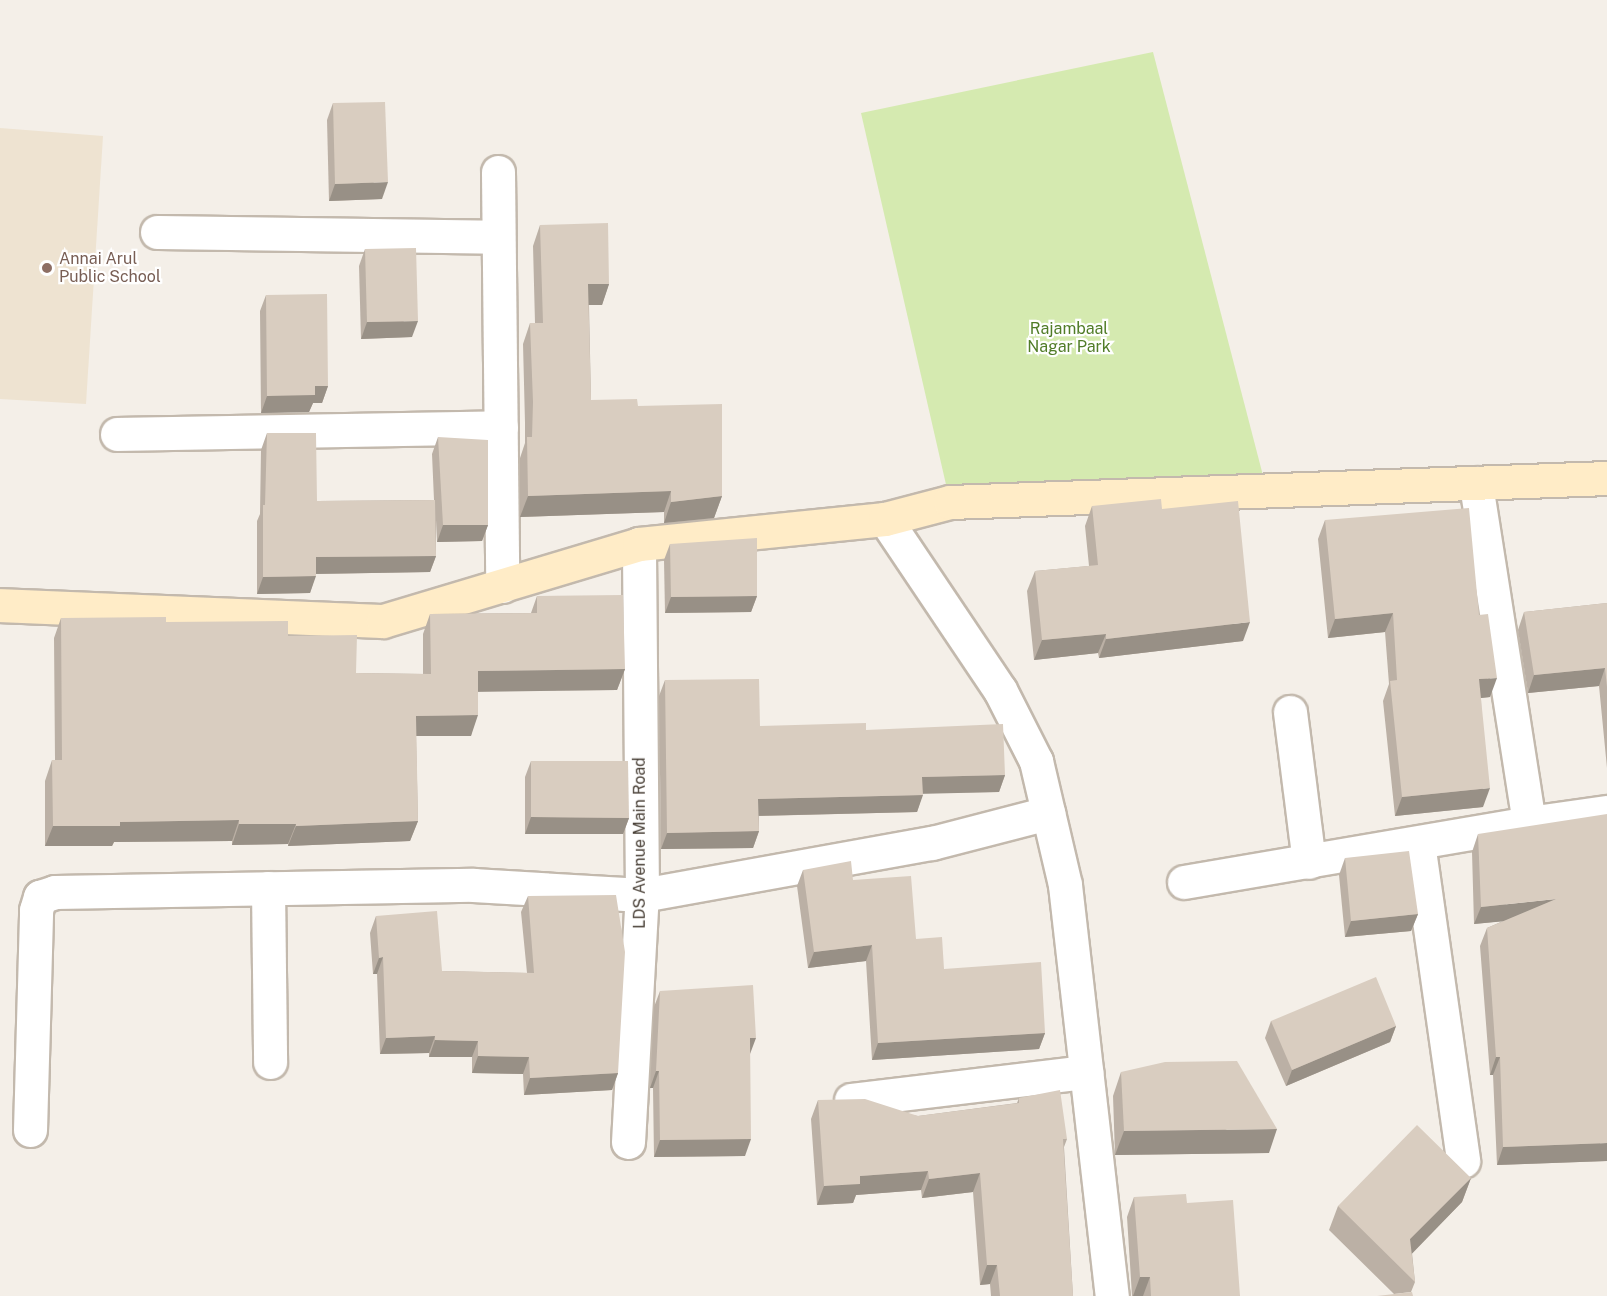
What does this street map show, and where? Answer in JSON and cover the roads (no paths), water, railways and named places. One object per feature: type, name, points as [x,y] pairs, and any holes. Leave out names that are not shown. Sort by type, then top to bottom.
[{"type":"street","points":[[498,172],[502,586]]},
{"type":"street","points":[[157,232],[498,237]]},
{"type":"street","points":[[117,434],[501,427]]},
{"type":"street","points":[[0,605],[383,621],[639,544],[885,519],[950,502],[1607,478]]},
{"type":"street","points":[[1476,483],[1529,823]]},
{"type":"street","points":[[885,519],[1000,690],[1036,761],[1065,885],[1112,1296]]},
{"type":"street","name":"LDS Avenue Main Road","points":[[628,1142],[642,895],[639,544]]},
{"type":"street","points":[[1290,712],[1309,862]]},
{"type":"street","points":[[1184,882],[1529,823],[1607,812]]},
{"type":"street","points":[[30,1130],[36,910],[40,897],[55,892],[472,885],[642,895],[932,843],[1048,813]]},
{"type":"street","points":[[1418,843],[1463,1161]]},
{"type":"street","points":[[268,888],[270,1062]]},
{"type":"street","points":[[851,1100],[1086,1072]]},
{"type":"place","name":"Annai Arul Public School","points":[[47,268]]},
{"type":"park label","name":"Rajambaal Nagar Park","points":[[1069,338]]}]
